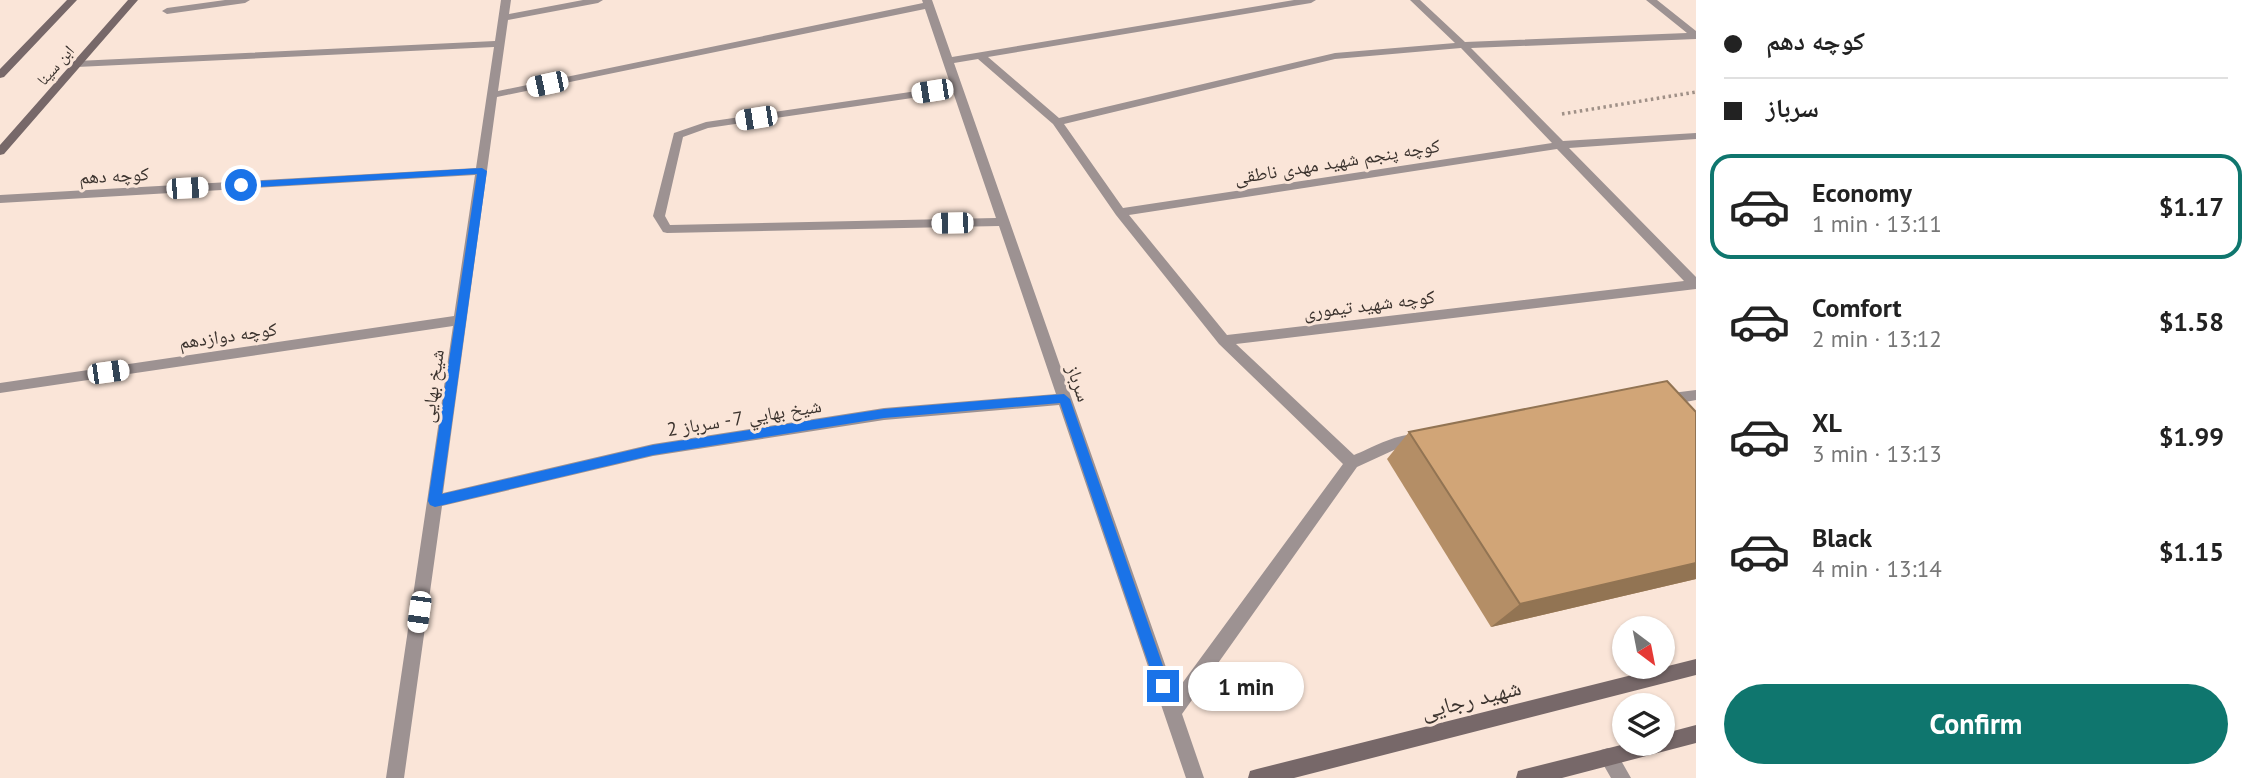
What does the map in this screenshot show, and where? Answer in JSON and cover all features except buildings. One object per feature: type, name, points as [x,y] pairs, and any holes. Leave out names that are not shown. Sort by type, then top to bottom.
[{"type":"street","name":"ابن سینا","points":[[0,75],[72,0]]},
{"type":"street","name":"ابن سینا","points":[[0,152],[133,0]]},
{"type":"street","points":[[167,11],[245,0]]},
{"type":"street","name":"شیخ بهایی","points":[[395,778],[506,0]]},
{"type":"street","points":[[504,18],[598,0]]},
{"type":"street","points":[[948,61],[1273,3],[1311,0]]},
{"type":"street","points":[[1415,0],[1463,45],[1695,285]]},
{"type":"street","points":[[1651,0],[1696,36]]},
{"type":"street","points":[[493,95],[928,3]]},
{"type":"street","name":"سرباز","points":[[928,3],[1195,778]]},
{"type":"street","points":[[1056,122],[1335,56],[1463,45],[1696,36]]},
{"type":"street","points":[[78,64],[500,44]]},
{"type":"street","points":[[982,57],[1056,122],[1120,212],[1224,340],[1352,463]]},
{"type":"street","points":[[957,88],[706,125],[678,135],[659,216],[667,229],[1003,222]]},
{"type":"street","name":"کوچه پنجم شهید مهدی ناطقی","points":[[1120,212],[1559,145],[1696,136]]},
{"type":"street","name":"کوچه دهم","points":[[0,199],[482,171]]},
{"type":"street","name":"کوچه شهید تیموری","points":[[1224,340],[1695,285]]},
{"type":"street","name":"کوچه دوازدهم","points":[[0,388],[461,320]]},
{"type":"street","points":[[1646,402],[1696,395]]},
{"type":"street","name":"شيخ بهايي 7 - سرباز 2","points":[[435,501],[653,450],[884,414],[1064,399]]},
{"type":"street","points":[[1172,712],[1352,463],[1391,446],[1430,436]]},
{"type":"street","name":"شهید رجایی","points":[[1257,778],[1696,667]]},
{"type":"street","points":[[1675,740],[1696,734]]},
{"type":"street","points":[[1525,778],[1612,756]]},
{"type":"street","points":[[1608,757],[1622,778]]},
{"type":"path","points":[[1533,119],[1696,92]]},
{"type":"route","points":[[241,185],[482,171],[435,501],[653,450],[884,414],[982,408],[1064,399],[1163,686]]}]
